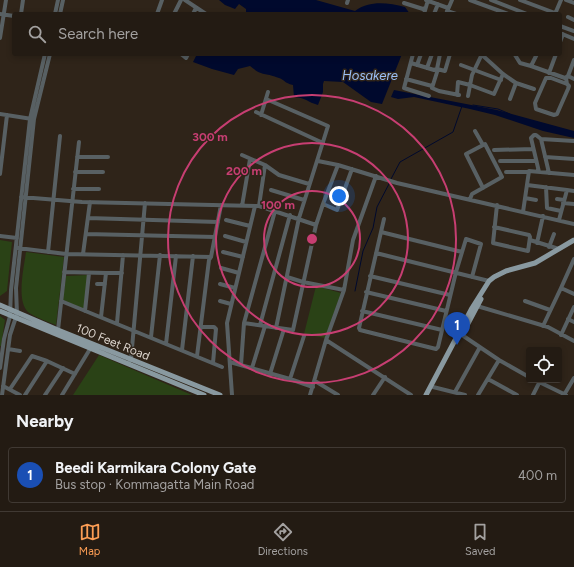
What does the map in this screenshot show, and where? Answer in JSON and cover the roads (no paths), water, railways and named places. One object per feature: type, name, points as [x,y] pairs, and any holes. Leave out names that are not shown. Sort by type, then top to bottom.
[{"type":"main road","points":[[427,395],[433,387],[472,308],[489,281],[494,276],[506,271],[535,263],[574,240]]},
{"type":"main road","points":[[427,395],[460,334],[492,282],[498,278],[538,265],[574,244]]},
{"type":"main road","name":"100 Feet Road","points":[[0,305],[10,310],[16,316],[90,349],[220,395]]},
{"type":"main road","name":"100 Feet Road","points":[[0,311],[10,316],[16,316],[58,330],[204,395]]},
{"type":"street","points":[[0,38],[2,14],[6,0]]},
{"type":"street","points":[[21,12],[23,0]]},
{"type":"street","points":[[55,12],[58,0]]},
{"type":"street","points":[[60,12],[63,0]]},
{"type":"street","points":[[158,12],[162,0]]},
{"type":"street","points":[[175,12],[181,0]]},
{"type":"street","points":[[185,0],[203,12]]},
{"type":"street","points":[[424,12],[427,0],[438,4],[447,11],[452,0]]},
{"type":"street","points":[[470,0],[480,2],[503,12]]},
{"type":"street","points":[[491,0],[522,12]]},
{"type":"street","points":[[520,0],[550,12]]},
{"type":"street","points":[[556,12],[560,0]]},
{"type":"street","points":[[566,0],[574,3]]},
{"type":"street","points":[[404,3],[423,9],[425,8]]},
{"type":"street","points":[[435,12],[438,4]]},
{"type":"street","points":[[194,12],[196,8]]},
{"type":"street","points":[[2,14],[12,16]]},
{"type":"street","points":[[568,17],[574,20]]},
{"type":"street","points":[[562,27],[574,31]]},
{"type":"street","points":[[562,34],[574,38]]},
{"type":"street","points":[[0,368],[1,348],[10,316],[32,119],[46,56]]},
{"type":"street","points":[[32,119],[49,56]]},
{"type":"street","points":[[413,56],[404,86],[405,90],[429,96]]},
{"type":"street","points":[[418,65],[420,56]]},
{"type":"street","points":[[427,68],[431,56]]},
{"type":"street","points":[[440,56],[438,69],[432,88],[440,92],[458,95],[458,82],[494,94],[503,74]]},
{"type":"street","points":[[411,63],[434,70],[438,69],[445,71],[449,56]]},
{"type":"street","points":[[468,96],[475,69],[481,56]]},
{"type":"street","points":[[484,56],[503,74],[516,83],[534,89]]},
{"type":"street","points":[[515,56],[520,63],[549,73],[574,79]]},
{"type":"street","points":[[531,66],[536,56]]},
{"type":"street","points":[[549,73],[555,56]]},
{"type":"street","points":[[567,84],[551,78],[546,78],[535,103],[536,109],[554,115],[557,114],[569,86],[567,84],[567,77],[574,60]]},
{"type":"street","points":[[461,65],[501,80]]},
{"type":"street","points":[[406,79],[432,86]]},
{"type":"street","points":[[510,99],[516,83]]},
{"type":"street","points":[[261,115],[268,92]]},
{"type":"street","points":[[266,99],[328,126],[299,218],[276,328]]},
{"type":"street","points":[[256,112],[323,143]]},
{"type":"street","points":[[0,114],[32,119]]},
{"type":"street","points":[[0,174],[2,140],[7,115]]},
{"type":"street","points":[[470,199],[472,194],[502,177],[485,144],[483,145],[475,131]]},
{"type":"street","points":[[539,172],[531,137],[536,135],[541,139],[574,142]]},
{"type":"street","points":[[48,252],[60,136]]},
{"type":"street","points":[[541,139],[549,173]]},
{"type":"street","points":[[58,330],[78,142]]},
{"type":"street","points":[[483,145],[466,154],[483,188]]},
{"type":"street","points":[[494,150],[533,149]]},
{"type":"street","points":[[242,155],[265,165],[279,176],[309,184]]},
{"type":"street","points":[[77,157],[108,157]]},
{"type":"street","points":[[546,157],[574,159]]},
{"type":"street","points":[[242,206],[250,159]]},
{"type":"street","points":[[318,160],[397,182],[574,224]]},
{"type":"street","points":[[500,161],[536,161]]},
{"type":"street","points":[[232,395],[226,323],[250,226],[257,206],[265,165]]},
{"type":"street","points":[[244,323],[293,330],[316,225],[338,165]]},
{"type":"street","points":[[323,204],[337,210],[352,169]]},
{"type":"street","points":[[75,172],[103,172]]},
{"type":"street","points":[[506,172],[539,172],[574,175]]},
{"type":"street","points":[[523,212],[528,172]]},
{"type":"street","points":[[310,395],[326,340],[344,290],[353,240],[376,176]]},
{"type":"street","points":[[527,185],[574,191]]},
{"type":"street","points":[[546,187],[547,208],[561,211]]},
{"type":"street","points":[[73,188],[100,189]]},
{"type":"street","points":[[270,190],[304,200]]},
{"type":"street","points":[[559,220],[567,190]]},
{"type":"street","points":[[23,197],[90,202],[257,206],[290,215],[316,225]]},
{"type":"street","points":[[2,395],[11,330],[16,316],[17,238],[23,197]]},
{"type":"street","points":[[525,198],[536,200]]},
{"type":"street","points":[[557,199],[574,204]]},
{"type":"street","points":[[83,254],[90,202]]},
{"type":"street","points":[[129,362],[134,330],[145,203]]},
{"type":"street","points":[[197,356],[209,260],[211,257],[221,205]]},
{"type":"street","points":[[494,228],[529,235],[529,250],[527,251],[493,244],[492,242],[497,205]]},
{"type":"street","points":[[241,365],[244,323],[275,211]]},
{"type":"street","points":[[252,368],[290,215]]},
{"type":"street","points":[[537,242],[543,216]]},
{"type":"street","points":[[88,218],[218,222]]},
{"type":"street","points":[[384,219],[366,292],[359,328],[360,330],[436,349],[438,347],[450,295],[466,239],[481,244],[472,276]]},
{"type":"street","points":[[226,220],[250,226]]},
{"type":"street","points":[[381,232],[462,252]]},
{"type":"street","points":[[86,234],[215,237]]},
{"type":"street","points":[[549,247],[554,234]]},
{"type":"street","points":[[0,236],[17,238]]},
{"type":"street","points":[[225,236],[246,242]]},
{"type":"street","points":[[530,240],[549,247],[560,249]]},
{"type":"street","points":[[18,248],[66,254],[211,257]]},
{"type":"street","points":[[223,252],[243,257]]},
{"type":"street","points":[[376,253],[489,281]]},
{"type":"street","points":[[117,324],[123,255]]},
{"type":"street","points":[[151,337],[160,255]]},
{"type":"street","points":[[166,344],[176,256]]},
{"type":"street","points":[[182,350],[193,256]]},
{"type":"street","points":[[543,326],[574,260]]},
{"type":"street","points":[[221,268],[239,273]]},
{"type":"street","points":[[64,272],[122,273]]},
{"type":"street","points":[[85,311],[90,273]]},
{"type":"street","points":[[102,317],[106,273]]},
{"type":"street","points":[[287,276],[303,282],[344,290]]},
{"type":"street","points":[[370,276],[450,295]]},
{"type":"street","points":[[97,284],[104,284]]},
{"type":"street","points":[[220,284],[235,288]]},
{"type":"street","points":[[561,288],[574,294]]},
{"type":"street","points":[[366,292],[446,311]]},
{"type":"street","points":[[61,301],[222,367]]},
{"type":"street","points":[[220,301],[231,304]]},
{"type":"street","points":[[525,301],[550,310]]},
{"type":"street","points":[[477,306],[553,329],[561,335],[574,341]]},
{"type":"street","points":[[561,335],[574,307]]},
{"type":"street","points":[[362,311],[442,330]]},
{"type":"street","points":[[568,319],[574,322]]},
{"type":"street","points":[[200,327],[214,327],[216,329],[213,363]]},
{"type":"street","points":[[270,374],[284,329]]},
{"type":"street","points":[[460,334],[499,360],[526,375]]},
{"type":"street","points":[[290,380],[304,336]]},
{"type":"street","points":[[326,340],[411,395]]},
{"type":"street","points":[[455,392],[480,347]]},
{"type":"street","points":[[8,349],[20,351]]},
{"type":"street","points":[[62,395],[90,349]]},
{"type":"street","points":[[10,389],[31,357],[34,356],[75,374]]},
{"type":"street","points":[[478,395],[499,360]]},
{"type":"street","points":[[25,395],[47,361]]},
{"type":"street","points":[[230,362],[312,388]]},
{"type":"street","points":[[45,395],[63,368]]},
{"type":"street","points":[[373,395],[384,377]]},
{"type":"street","points":[[533,395],[539,383],[565,395],[574,378]]},
{"type":"street","points":[[488,379],[517,395]]},
{"type":"street","points":[[315,381],[338,395]]},
{"type":"street","points":[[3,386],[20,395]]},
{"type":"street","points":[[433,387],[465,395]]},
{"type":"water","points":[[219,0],[316,0],[355,11],[367,5],[379,3],[405,7],[409,12],[246,12],[246,9],[239,4],[235,9],[225,5]]},
{"type":"water","name":"Hosakere","points":[[196,56],[401,56],[382,104],[371,102],[343,82],[324,81],[323,92],[318,105],[302,98],[294,97],[293,85],[274,76],[261,73],[250,66],[238,69],[234,75],[193,62]]},
{"type":"water","points":[[394,90],[497,110],[574,131],[574,138],[543,131],[495,115],[470,109],[414,97],[398,99],[391,97]]},
{"type":"waterway","points":[[473,105],[498,109],[510,114]]},
{"type":"waterway","points":[[391,179],[400,162],[453,132],[462,106]]},
{"type":"waterway","points":[[355,291],[363,251],[373,228],[377,207],[390,182]]},
{"type":"place","name":"Beedi Karmikara Colony Gate","points":[[457,345]]}]
